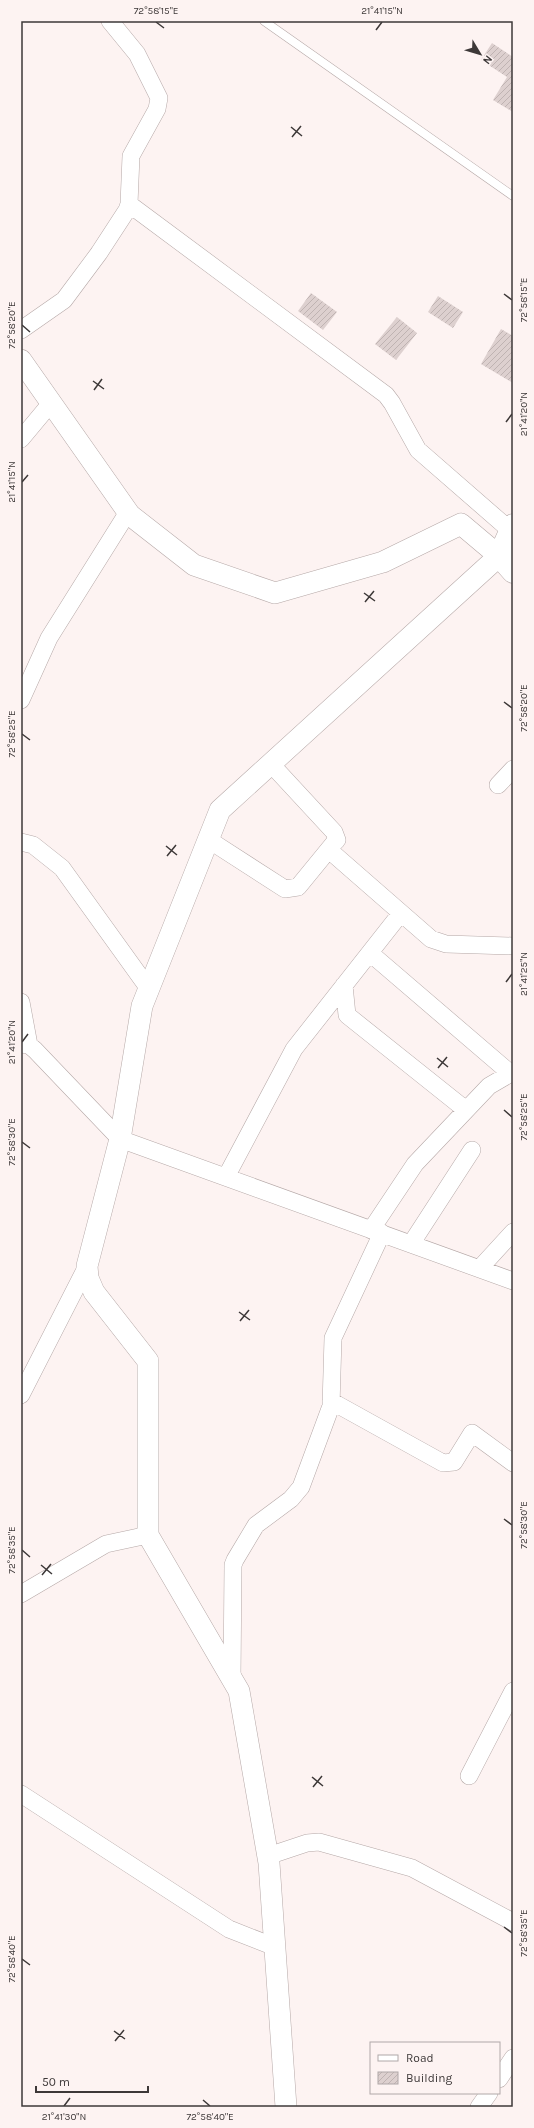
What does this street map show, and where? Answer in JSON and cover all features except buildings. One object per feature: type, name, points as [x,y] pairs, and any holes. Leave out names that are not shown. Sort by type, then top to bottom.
[{"type":"main road","points":[[512,528],[499,556],[513,572]]},
{"type":"street","points":[[21,330],[64,300],[104,247],[129,204],[131,156],[157,109],[159,98],[138,54],[110,21]]},
{"type":"street","points":[[129,204],[386,395],[418,450],[512,528]]},
{"type":"street","points":[[21,360],[128,512],[194,565],[275,593],[383,562],[461,524],[499,556],[220,810],[142,1006],[120,1139],[87,1266],[21,1395]]},
{"type":"street","points":[[21,439],[51,403]]},
{"type":"street","points":[[21,700],[49,638],[128,512]]},
{"type":"street","points":[[209,840],[285,889],[298,887],[329,850],[337,840],[334,832],[271,764]]},
{"type":"street","points":[[498,785],[513,769]]},
{"type":"street","points":[[21,842],[33,845],[62,868],[149,989]]},
{"type":"street","points":[[329,850],[431,939],[438,942],[513,946]]},
{"type":"street","points":[[226,1177],[294,1049],[401,913]]},
{"type":"street","points":[[232,1680],[234,1560],[256,1525],[296,1494],[304,1479],[332,1401],[333,1338],[377,1232],[415,1164],[489,1086],[512,1073],[370,953]]},
{"type":"street","points":[[344,985],[347,1015],[466,1110]]},
{"type":"street","points":[[21,1002],[25,1045],[35,1050],[120,1139],[480,1268],[513,1282]]},
{"type":"street","points":[[411,1244],[472,1150]]},
{"type":"street","points":[[480,1268],[513,1232]]},
{"type":"street","points":[[87,1266],[88,1278],[94,1292],[148,1361],[148,1535],[239,1691],[268,1856],[286,2107]]},
{"type":"street","points":[[332,1401],[443,1463],[454,1462],[472,1433],[513,1463]]},
{"type":"street","points":[[21,1594],[106,1544],[148,1535]]},
{"type":"street","points":[[468,1776],[513,1691]]},
{"type":"street","points":[[21,1794],[229,1929],[275,1948]]},
{"type":"street","points":[[268,1856],[313,1842],[394,1862],[412,1868],[513,1922]]},
{"type":"street","points":[[500,2078],[513,2058]]},
{"type":"street","points":[[479,2107],[488,2094]]},
{"type":"lane","points":[[264,21],[513,196]]}]
